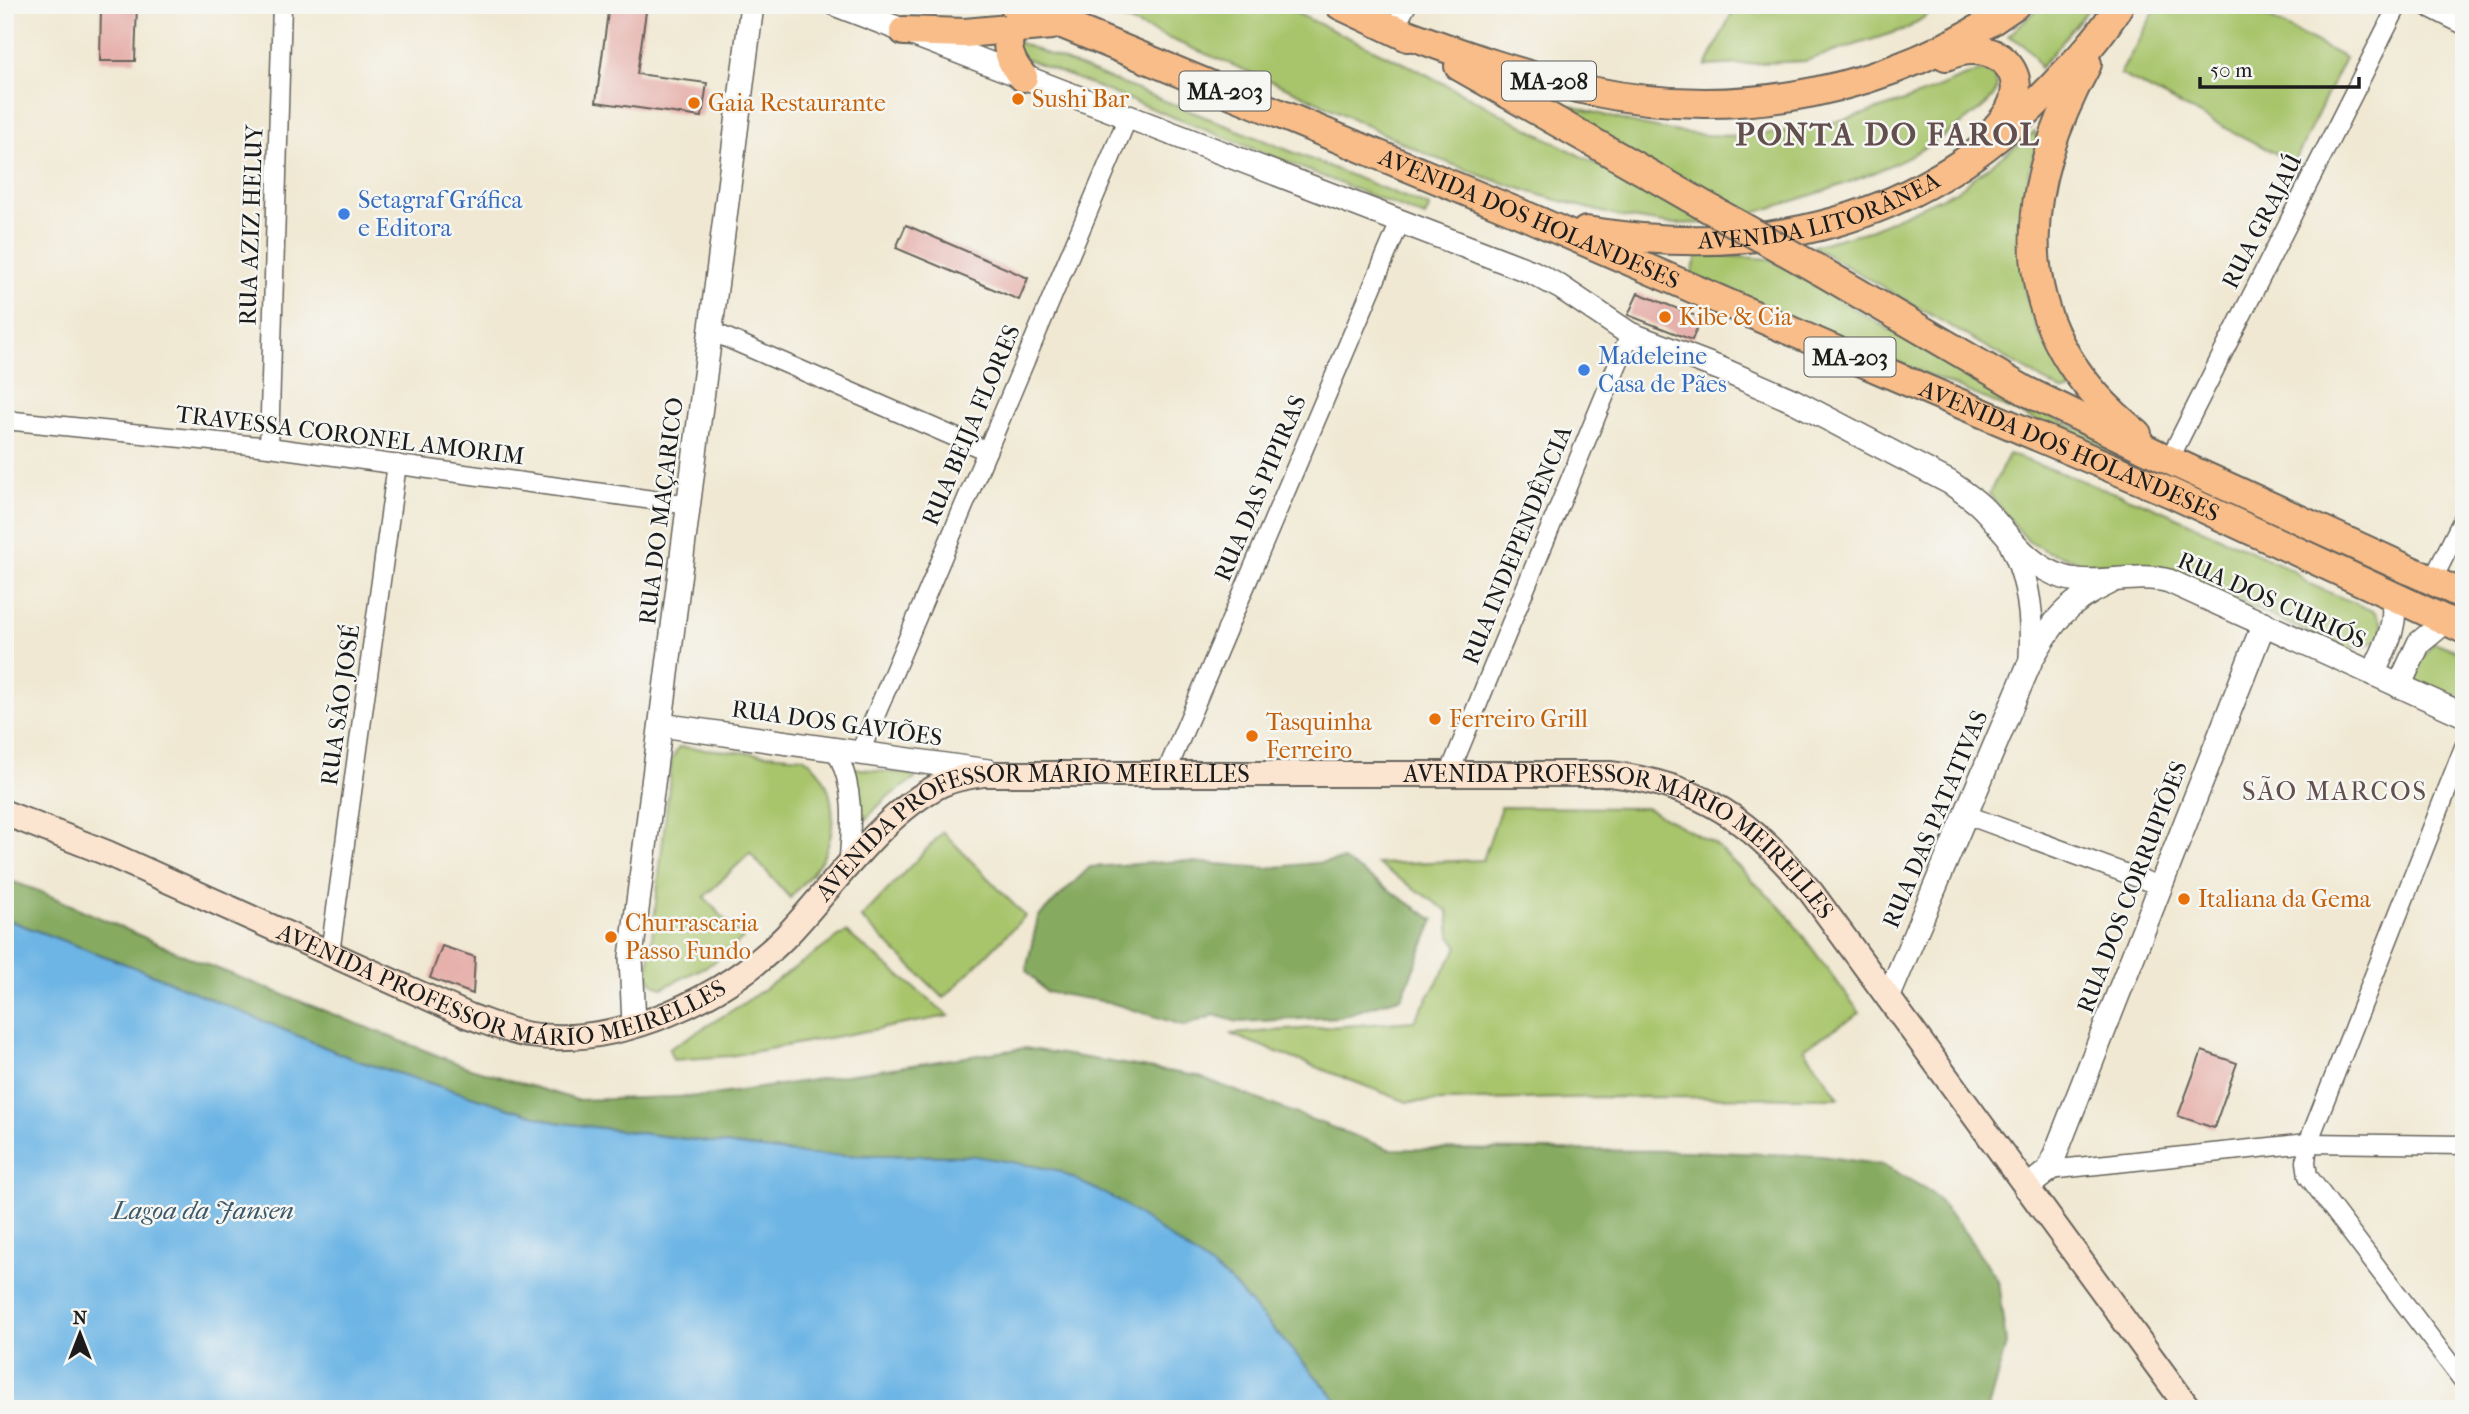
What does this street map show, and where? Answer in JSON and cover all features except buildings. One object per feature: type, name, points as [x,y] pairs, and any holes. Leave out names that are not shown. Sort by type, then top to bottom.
[{"type":"main road","points":[[1037,5],[1065,24]]},
{"type":"main road","name":"AVENIDA DOS HOLANDESES","points":[[1340,5],[1400,17],[1712,210],[2026,391],[2169,460],[2464,595]]},
{"type":"main road","name":"MA-208","points":[[1400,17],[1521,73],[1622,96],[1744,102],[1805,94],[1851,84],[1908,66],[1975,32],[2015,5]]},
{"type":"main road","points":[[2115,11],[2077,82],[2051,145],[2036,209],[2034,260],[2039,292],[2049,323],[2078,374],[2123,423],[2169,460]]},
{"type":"main road","name":"AVENIDA LITORÂNEA","points":[[1531,218],[1572,229],[1657,241],[1723,241],[1766,237],[1862,214],[1914,191],[1961,164],[2020,120],[2056,83],[2115,11]]},
{"type":"main road","points":[[904,31],[965,33],[1014,16],[1065,24]]},
{"type":"main road","points":[[1014,16],[1009,51],[1016,68],[1024,77]]},
{"type":"main road","name":"AVENIDA DOS HOLANDESES","points":[[1065,24],[1531,218],[2171,493],[2455,625]]},
{"type":"main road","points":[[1805,94],[1887,78],[1959,51],[1988,51],[2010,70],[2015,79],[2015,99],[2009,114],[1961,164]]},
{"type":"main road","name":"AVENIDA PROFESSOR MÁRIO MEIRELLES","points":[[5,813],[107,853],[469,1016],[528,1035],[555,1037],[583,1036],[634,1025],[673,1012],[734,979],[784,938],[883,829],[924,794],[956,779],[1005,773],[1610,774],[1675,787],[1699,797],[1744,823],[1783,859],[1811,891],[2189,1409]]},
{"type":"street","name":"RUA AZIZ HELUY","points":[[269,447],[282,5]]},
{"type":"street","name":"RUA DO MAÇARICO","points":[[634,1025],[631,957],[752,5]]},
{"type":"street","name":"RUA DOS CURIÓS","points":[[837,5],[1532,272],[1560,287],[1630,334],[1770,390],[1901,456],[1970,496],[2036,563],[2065,577],[2092,582],[2157,578],[2264,623],[2464,715]]},
{"type":"street","name":"RUA GRAJAÚ","points":[[2169,460],[2398,5]]},
{"type":"street","points":[[2424,5],[2464,25]]},
{"type":"street","name":"RUA BEIJA FLORES","points":[[860,752],[1128,117]]},
{"type":"street","name":"RUA DAS PIPIRAS","points":[[1166,773],[1400,222]]},
{"type":"street","points":[[711,331],[987,451]]},
{"type":"street","name":"RUA INDEPENDÊNCIA","points":[[1449,774],[1630,334]]},
{"type":"street","name":"TRAVESSA CORONEL AMORIM","points":[[5,420],[269,447],[689,505]]},
{"type":"street","name":"RUA SÃO JOSÉ","points":[[330,953],[397,464]]},
{"type":"street","points":[[2432,581],[2464,517]]},
{"type":"street","name":"RUA DAS PATATIVAS","points":[[2007,536],[2017,555],[2026,585],[2032,630],[2031,660]]},
{"type":"street","name":"RUA DAS PATATIVAS","points":[[1888,998],[2031,660],[2050,628],[2069,606],[2092,591],[2115,581]]},
{"type":"street","name":"RUA DOS CURIÓS","points":[[2373,674],[2392,627],[2392,596]]},
{"type":"street","name":"RUA DOS CORRUPIÕES","points":[[2049,1170],[2264,623]]},
{"type":"street","points":[[2399,686],[2419,643],[2455,625]]},
{"type":"street","name":"RUA DOS GAVIÕES","points":[[661,724],[1005,773]]},
{"type":"street","points":[[2464,747],[2308,1143],[2306,1162],[2308,1176],[2464,1382]]},
{"type":"street","points":[[834,748],[846,774],[851,796],[848,867]]},
{"type":"street","points":[[1967,815],[2160,886]]},
{"type":"street","points":[[2026,1188],[2049,1170],[2308,1143],[2464,1145]]},
{"type":"green space","points":[[1089,5],[1279,5],[1418,70],[1707,223],[1670,224],[1617,216],[1485,177],[1426,154],[1297,92]]},
{"type":"green space","points":[[1736,5],[1942,5],[1908,28],[1805,61],[1706,66]]},
{"type":"green space","points":[[2042,5],[2092,5],[2040,68],[2027,49],[2008,36]]},
{"type":"green space","points":[[2158,5],[2245,5],[2345,58],[2294,163],[2120,74]]},
{"type":"green space","points":[[1015,41],[1430,207],[1425,217],[1019,56]]},
{"type":"green space","points":[[1980,71],[1994,77],[1996,92],[1985,105],[1947,134],[1864,177],[1743,216],[1547,106],[1549,100],[1646,126],[1686,133],[1759,135],[1812,127],[1865,114]]},
{"type":"green space","points":[[2035,132],[2037,142],[2023,197],[2021,242],[2025,292],[2039,334],[2067,376],[2070,391],[2062,391],[1812,246],[1868,231],[1956,191]]},
{"type":"green space","points":[[1698,254],[1770,259],[1927,352],[2031,407],[2279,519],[2275,526],[2000,405],[1691,275]]},
{"type":"green space","points":[[2009,454],[2154,507],[2293,570],[2307,583],[2375,612],[2382,623],[2383,634],[2364,646],[2341,647],[2161,567],[2085,563],[2046,551],[2028,541],[1989,494]]},
{"type":"green space","points":[[2434,642],[2464,654],[2464,703],[2417,681],[2413,672]]},
{"type":"green space","points":[[679,747],[803,757],[814,766],[828,788],[832,829],[821,861],[790,898],[750,853],[704,897],[743,939],[713,963],[662,988],[653,983],[648,974],[672,759]]},
{"type":"green space","points":[[852,768],[915,775],[915,779],[886,798],[865,820],[862,819],[860,794]]},
{"type":"green space","points":[[1501,807],[1646,808],[1715,844],[1785,912],[1860,1013],[1804,1048],[1839,1098],[1608,1097],[1407,1102],[1230,1034],[1414,1021],[1458,947],[1450,935],[1448,911],[1377,864],[1483,860]]},
{"type":"green space","points":[[943,832],[1025,916],[944,998],[861,918]]},
{"type":"green space","points":[[1344,860],[1434,920],[1402,997],[1340,1017],[1238,1022],[1214,1015],[1185,1026],[1108,1002],[1046,992],[1026,970],[1038,917],[1090,867],[1180,861],[1266,868]]},
{"type":"green space","points":[[5,879],[39,891],[193,959],[467,1067],[577,1100],[707,1096],[1025,1048],[1197,1076],[1389,1149],[1686,1151],[1821,1156],[1884,1165],[1931,1192],[1959,1224],[1998,1280],[2006,1344],[1988,1409],[1345,1409],[1228,1279],[975,1156],[809,1155],[555,1122],[355,1060],[147,972],[5,919]]},
{"type":"green space","points":[[846,932],[949,1016],[730,1056],[673,1060],[669,1049],[741,1005]]},
{"type":"water","name":"Lagoa da Jansen","points":[[5,919],[147,972],[355,1060],[555,1122],[809,1155],[975,1156],[1057,1170],[1119,1201],[1228,1279],[1345,1409],[5,1409]]},
{"type":"place","name":"Sushi Bar","points":[[1018,99]]},
{"type":"place","name":"Gaia Restaurante","points":[[694,103]]},
{"type":"place","name":"Setagraf Gráfica e Editora","points":[[344,214]]},
{"type":"place","name":"Kibe & Cia","points":[[1665,317]]},
{"type":"place","name":"Madeleine Casa de Pães","points":[[1584,370]]},
{"type":"place","name":"Ferreiro Grill","points":[[1435,719]]},
{"type":"place","name":"Tasquinha Ferreiro","points":[[1252,736]]},
{"type":"place","name":"Italiana da Gema","points":[[2184,899]]},
{"type":"place","name":"Churrascaria Passo Fundo","points":[[611,937]]},
{"type":"district","name":"PONTA DO FAROL","points":[[1888,134]]},
{"type":"district","name":"SÃO MARCOS","points":[[2335,791]]}]
